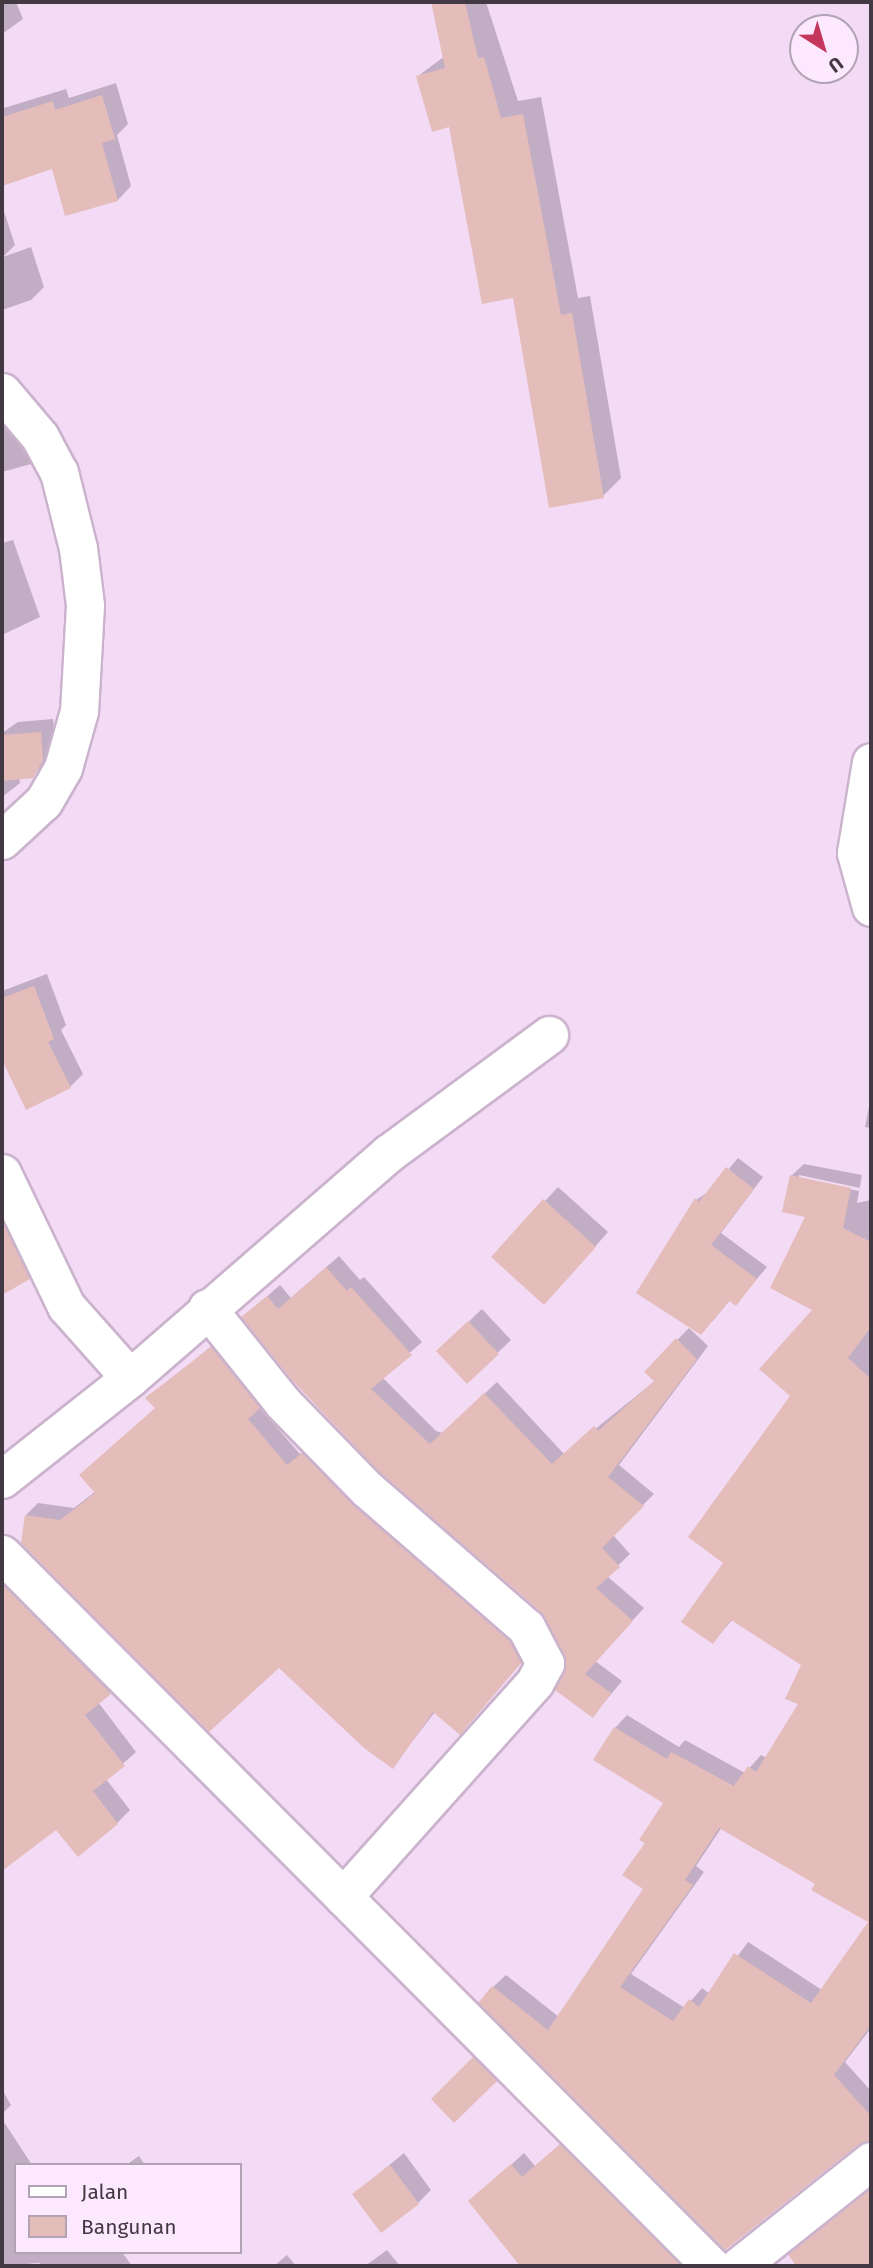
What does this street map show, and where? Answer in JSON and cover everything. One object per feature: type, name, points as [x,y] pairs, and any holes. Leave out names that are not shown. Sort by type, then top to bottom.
[{"type":"street","points":[[2,392],[40,437],[59,472],[78,548],[85,605],[79,711],[63,768],[43,802],[2,840]]},
{"type":"street","points":[[871,762],[856,853],[871,907]]},
{"type":"street","points":[[2,1479],[130,1378],[207,1308],[304,1231],[389,1153],[549,1035]]},
{"type":"street","points":[[2,1173],[66,1306],[130,1378]]},
{"type":"street","points":[[207,1308],[283,1403],[368,1489],[526,1627],[545,1663],[535,1682],[343,1897]]},
{"type":"street","points":[[2,1554],[710,2266]]},
{"type":"street","points":[[739,2266],[871,2161]]},
{"type":"building","points":[[431,2],[465,2],[478,58],[484,57],[501,118],[523,114],[561,315],[572,313],[604,498],[549,508],[513,298],[482,304],[449,127],[432,132],[416,76],[445,68]]},
{"type":"building","points":[[102,95],[115,139],[102,143],[118,201],[65,216],[52,169],[2,186],[2,117],[53,101],[55,110]]},
{"type":"building","points":[[41,732],[43,760],[33,778],[2,781],[2,735]]},
{"type":"building","points":[[34,986],[54,1039],[48,1042],[71,1088],[26,1110],[2,1060],[2,998]]},
{"type":"building","points":[[726,1167],[754,1189],[711,1245],[757,1279],[736,1306],[729,1301],[701,1335],[636,1293],[695,1198],[699,1202]]},
{"type":"building","points":[[790,1175],[851,1188],[843,1228],[871,1242],[871,1327],[848,1358],[871,1379],[871,2025],[834,2075],[871,2116],[871,2141],[858,2145],[725,2250],[478,2003],[492,1986],[548,2030],[643,1889],[622,1875],[645,1843],[639,1840],[663,1803],[593,1760],[614,1727],[667,1759],[671,1752],[734,1786],[748,1766],[756,1772],[798,1704],[785,1699],[801,1665],[731,1620],[713,1644],[681,1622],[723,1563],[688,1537],[790,1396],[759,1369],[812,1310],[770,1288],[805,1217],[782,1212]],"holes":[[[719,1828],[815,1884],[811,1890],[868,1922],[811,2003],[734,1953],[699,2007],[689,1999],[673,2021],[620,1987],[693,1885],[685,1880]]]},
{"type":"building","points":[[543,1199],[596,1247],[544,1305],[491,1257]]},
{"type":"building","points":[[2,1221],[30,1279],[2,1295]]},
{"type":"building","points":[[326,1267],[347,1291],[351,1287],[412,1355],[371,1389],[430,1444],[484,1393],[552,1464],[594,1426],[598,1431],[654,1381],[644,1372],[676,1338],[697,1359],[608,1477],[644,1506],[602,1548],[620,1567],[596,1588],[633,1621],[585,1674],[611,1693],[593,1718],[555,1690],[566,1662],[540,1611],[381,1474],[292,1380],[241,1317],[267,1296],[278,1309]]},
{"type":"building","points":[[468,1321],[499,1354],[467,1384],[436,1351]]},
{"type":"building","points":[[211,1347],[260,1408],[248,1419],[287,1465],[302,1453],[353,1505],[509,1640],[521,1663],[460,1735],[433,1712],[393,1769],[364,1748],[279,1668],[209,1732],[21,1543],[25,1515],[60,1520],[95,1493],[79,1475],[155,1408],[145,1398]]},
{"type":"building","points":[[2,1584],[111,1694],[85,1715],[125,1766],[93,1791],[118,1824],[78,1857],[56,1830],[2,1871]]},
{"type":"building","points":[[473,2057],[497,2081],[454,2123],[431,2099]]},
{"type":"building","points":[[560,2144],[682,2266],[520,2266],[468,2201],[511,2164],[522,2177]]},
{"type":"building","points":[[390,2165],[419,2204],[381,2233],[352,2194]]},
{"type":"building","points":[[871,2188],[871,2266],[796,2266],[788,2254]]}]
